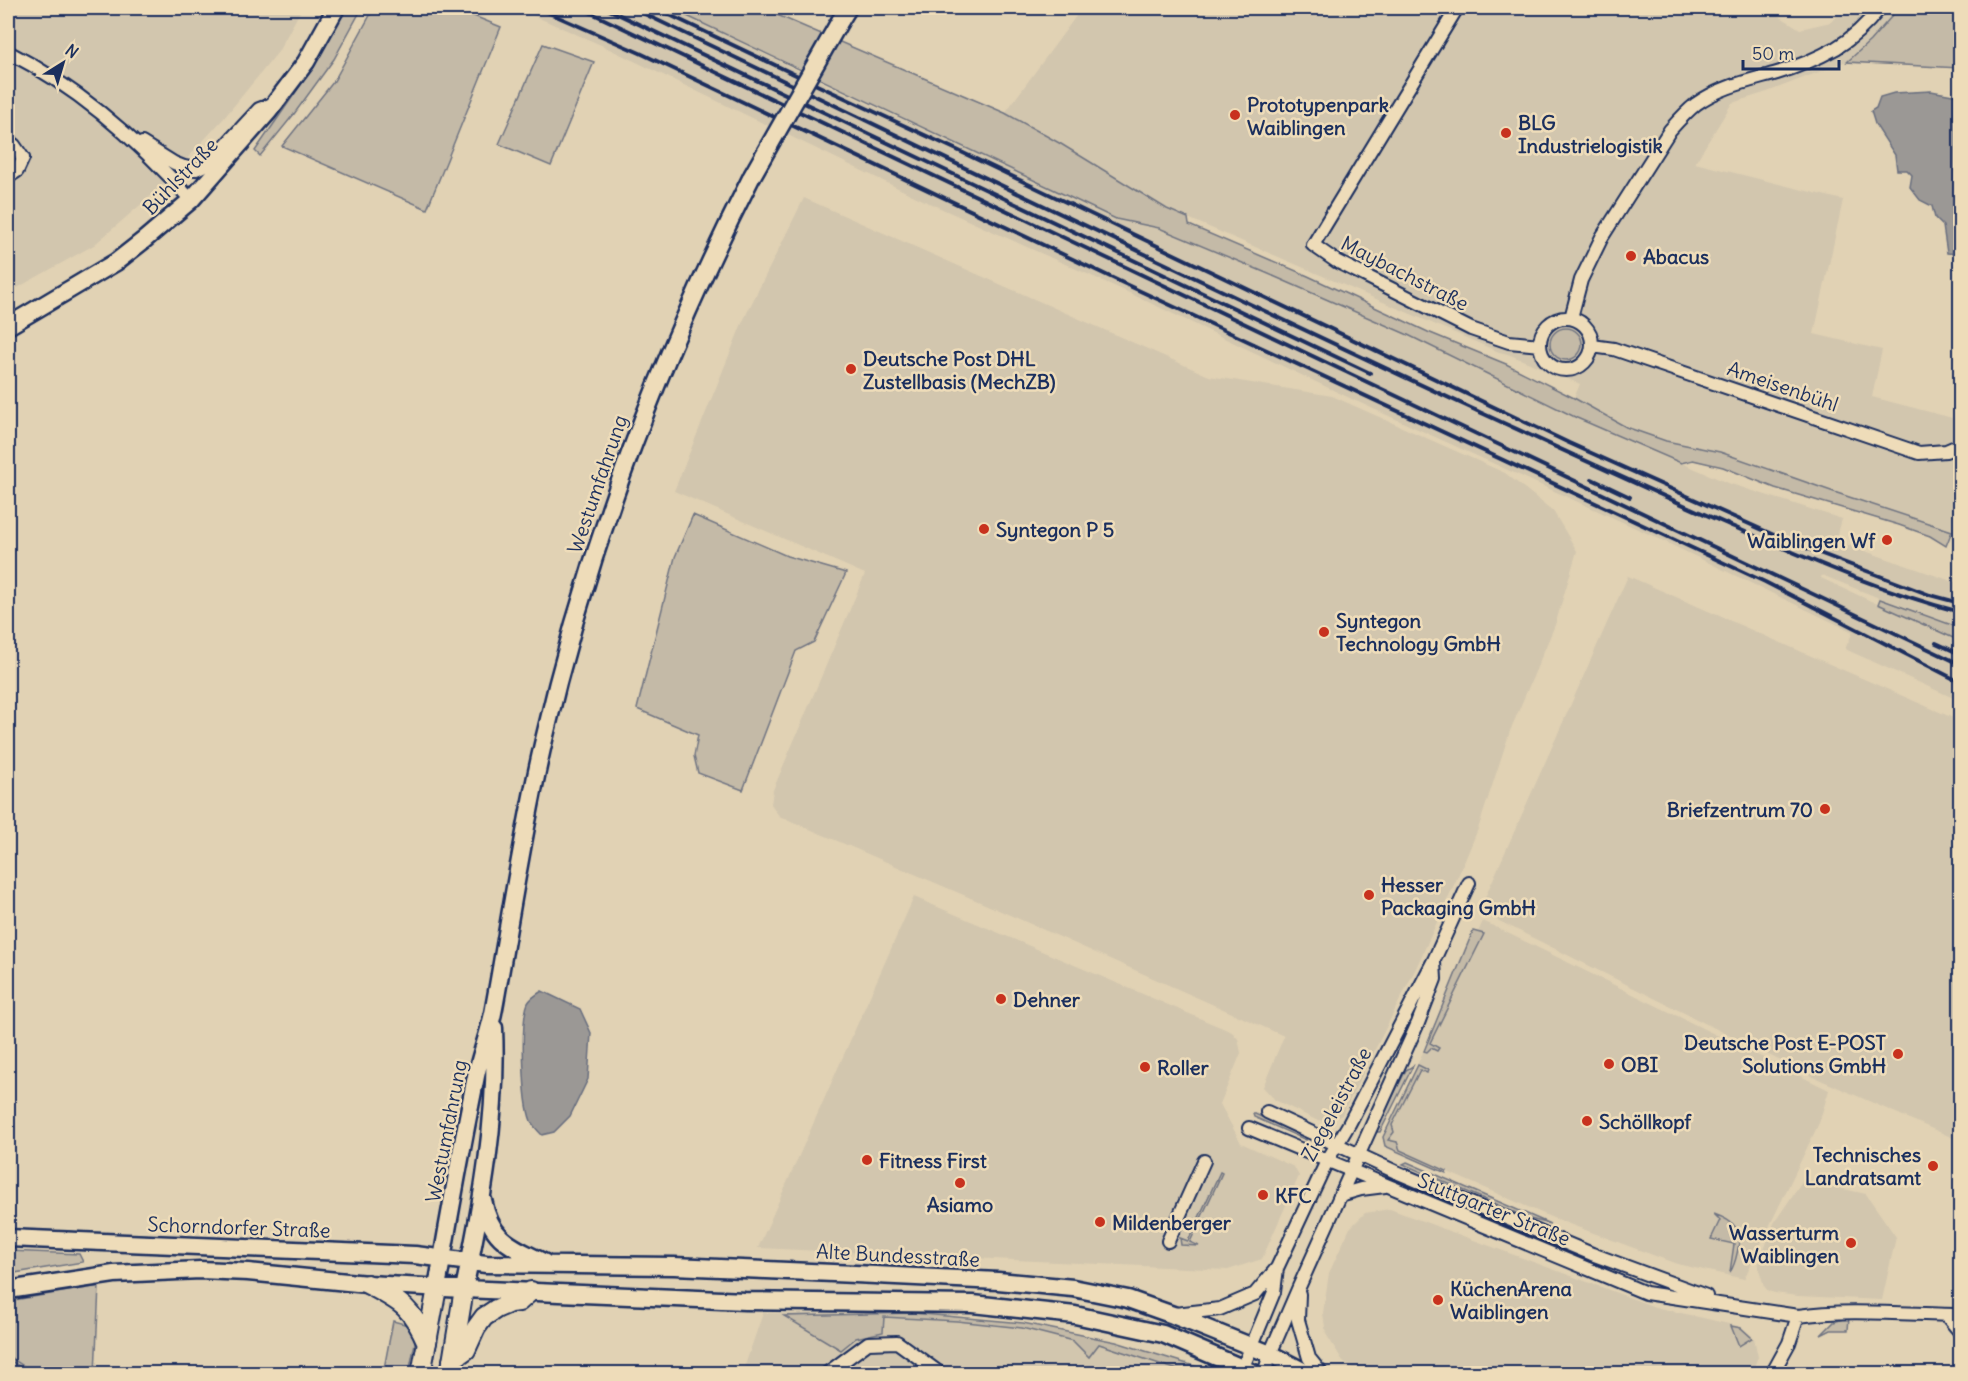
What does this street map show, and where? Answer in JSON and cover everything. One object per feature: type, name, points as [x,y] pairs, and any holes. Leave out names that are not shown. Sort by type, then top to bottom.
[{"type":"highway","points":[[367,1284],[405,1306],[420,1327],[427,1342]]},
{"type":"highway","points":[[421,1374],[437,1288]]},
{"type":"highway","points":[[451,1367],[464,1289]]},
{"type":"highway","points":[[451,1367],[466,1350],[484,1317],[496,1309],[519,1302],[531,1292]]},
{"type":"main road","name":"Bühlstraße","points":[[8,326],[116,262],[191,200],[275,103],[306,63],[336,8]]},
{"type":"main road","name":"Westumfahrung","points":[[437,1288],[477,1072],[494,1012],[543,745],[592,563],[648,403],[715,249],[752,176],[844,14]]},
{"type":"main road","name":"Westumfahrung","points":[[464,1289],[494,1104],[496,1069],[494,1012]]},
{"type":"main road","points":[[481,1192],[486,1218],[498,1235],[514,1247],[552,1266]]},
{"type":"main road","name":"Schorndorfer Straße","points":[[8,1238],[415,1255],[470,1261]]},
{"type":"main road","name":"Alte Bundesstraße","points":[[470,1261],[486,1264],[552,1266],[674,1266],[998,1281],[1073,1288],[1128,1299],[1173,1315],[1270,1354],[1309,1374]]},
{"type":"main road","points":[[8,1290],[114,1274],[200,1270],[437,1288],[745,1300],[973,1304],[1075,1316],[1163,1334],[1249,1370]]},
{"type":"street","name":"Maybachstraße","points":[[1457,8],[1313,245],[1336,261],[1471,329],[1509,342],[1540,345]]},
{"type":"street","points":[[1570,318],[1581,280],[1602,237],[1670,130],[1682,116],[1697,103],[1714,93],[1796,66],[1837,47],[1856,33],[1880,8]]},
{"type":"street","points":[[8,52],[67,86],[121,130],[191,200]]},
{"type":"street","points":[[121,130],[174,163],[196,169],[209,162],[259,109],[275,103]]},
{"type":"street","points":[[8,145],[14,145],[22,158],[17,171],[8,177]]},
{"type":"street","points":[[1570,318],[1577,320],[1588,329],[1592,346],[1590,355],[1581,366],[1561,370],[1548,363],[1541,352],[1542,332],[1551,322],[1570,318]]},
{"type":"street","name":"Ameisenbühl","points":[[1592,346],[1614,349],[1919,453],[1946,451],[1960,445]]},
{"type":"street","name":"Ziegeleistraße","points":[[1173,1315],[1221,1309],[1255,1294],[1277,1268],[1327,1161],[1338,1145],[1434,960],[1469,883]]},
{"type":"street","name":"Ziegeleistraße","points":[[1264,1374],[1270,1354],[1299,1287],[1418,1023],[1435,979],[1434,960]]},
{"type":"street","name":"Stuttgarter Straße","points":[[1267,1112],[1396,1172],[1592,1254],[1730,1304]]},
{"type":"street","name":"Stuttgarter Straße","points":[[1249,1128],[1646,1293],[1798,1316],[1855,1311],[1960,1315]]},
{"type":"street","name":"Stuttgarter Straße","points":[[1368,1132],[1373,1153],[1396,1172]]},
{"type":"street","points":[[1168,1241],[1204,1161]]},
{"type":"street","points":[[1341,1195],[1386,1186]]},
{"type":"street","name":"Ziegeleistraße","points":[[1249,1370],[1251,1346],[1274,1292],[1277,1268]]},
{"type":"street","name":"Ziegeleistraße","points":[[1299,1287],[1298,1320],[1310,1358],[1322,1374]]},
{"type":"street","points":[[1946,1315],[1960,1332]]},
{"type":"street","points":[[1772,1374],[1788,1343],[1798,1316]]},
{"type":"street","points":[[825,1374],[868,1343],[897,1342],[941,1374]]},
{"type":"shaded area","points":[[8,8],[302,8],[278,52],[224,118],[161,187],[94,245],[8,293]]},
{"type":"shaded area","points":[[345,8],[362,8],[334,59],[260,156],[255,151],[309,73]]},
{"type":"shaded area","points":[[374,8],[454,8],[501,27],[427,209],[282,146],[334,81]]},
{"type":"shaded area","points":[[516,8],[670,8],[832,87],[1116,218],[1140,221],[1264,272],[1406,334],[1577,418],[1728,483],[1842,519],[1836,541],[1960,584],[1960,628],[1822,575],[1821,578],[1960,642],[1960,701],[1845,649],[1853,632],[1653,536],[1356,401],[1123,290],[929,203],[601,45]]},
{"type":"shaded area","points":[[670,8],[761,8],[1005,113],[1061,144],[1167,209],[1188,218],[1189,225],[1308,276],[1428,332],[1506,364],[1626,427],[1666,441],[1720,452],[1952,531],[1946,546],[1930,536],[1899,525],[1775,488],[1723,467],[1693,460],[1681,463],[1577,418],[1406,334],[1264,272],[1159,228],[1116,219]]},
{"type":"shaded area","points":[[1082,8],[1766,8],[1800,29],[1831,22],[1843,8],[1960,8],[1960,67],[1847,61],[1732,103],[1695,163],[1843,200],[1814,334],[1882,350],[1872,397],[1960,420],[1960,477],[1952,531],[1720,452],[1666,441],[1626,427],[1574,398],[1580,384],[1499,352],[1167,209],[1061,144],[1005,113]]},
{"type":"shaded area","points":[[1899,8],[1960,8],[1960,68],[1847,62],[1870,41]]},
{"type":"shaded area","points":[[543,44],[594,62],[551,166],[499,144]]},
{"type":"shaded area","points":[[1931,91],[1960,95],[1960,254],[1947,253],[1943,226],[1935,218],[1932,206],[1920,200],[1910,187],[1912,175],[1907,170],[1897,170],[1895,155],[1875,124],[1871,111],[1876,108],[1880,97],[1894,93]]},
{"type":"shaded area","name":"Syntegon Technology GmbH","points":[[804,198],[1209,376],[1332,396],[1505,473],[1553,511],[1577,551],[1555,625],[1510,731],[1478,829],[1463,865],[1417,966],[1342,1115],[1331,1121],[1316,1120],[1275,1100],[1263,1087],[1284,1036],[779,816],[771,804],[773,790],[865,574],[674,491],[743,321]]},
{"type":"shaded area","points":[[1566,328],[1577,333],[1582,344],[1577,355],[1566,360],[1555,355],[1550,344],[1555,333]]},
{"type":"shaded area","points":[[693,515],[787,556],[846,573],[814,642],[796,651],[743,790],[698,773],[694,756],[698,735],[637,709],[675,557]]},
{"type":"shaded area","points":[[1628,576],[1960,721],[1960,1141],[1807,1074],[1479,911]]},
{"type":"shaded area","points":[[1880,599],[1960,628],[1960,641],[1878,604]]},
{"type":"shaded area","points":[[914,897],[1232,1032],[1238,1039],[1241,1053],[1220,1104],[1241,1143],[1294,1167],[1299,1176],[1262,1259],[1228,1270],[758,1248]]},
{"type":"shaded area","points":[[1483,921],[1829,1090],[1819,1123],[1744,1279],[1677,1264],[1553,1218],[1388,1146],[1385,1135]]},
{"type":"shaded area","points":[[1473,931],[1484,934],[1430,1043],[1439,1048],[1437,1051],[1431,1048],[1427,1052],[1424,1051]]},
{"type":"shaded area","points":[[542,991],[580,1009],[591,1033],[588,1079],[570,1116],[554,1132],[542,1135],[532,1123],[528,1111],[523,1043],[528,1003]]},
{"type":"shaded area","points":[[1418,1065],[1428,1070],[1427,1073],[1420,1070],[1392,1125],[1394,1132],[1388,1140],[1397,1142],[1400,1150],[1447,1171],[1446,1173],[1385,1146],[1383,1137]]},
{"type":"shaded area","points":[[1413,1066],[1380,1132],[1375,1132],[1406,1070]]},
{"type":"shaded area","points":[[1253,1114],[1307,1137],[1306,1140],[1254,1117]]},
{"type":"shaded area","points":[[1407,1162],[1550,1224],[1530,1219],[1403,1164]]},
{"type":"shaded area","points":[[1220,1172],[1222,1173],[1190,1242],[1199,1246],[1181,1245],[1180,1238],[1188,1241]]},
{"type":"shaded area","points":[[1803,1180],[1866,1194],[1896,1237],[1882,1300],[1798,1296],[1768,1291],[1764,1286],[1758,1266],[1774,1223]]},
{"type":"shaded area","points":[[1390,1209],[1655,1307],[1742,1327],[1754,1338],[1758,1357],[1751,1374],[1359,1373],[1343,1361],[1326,1334],[1323,1313],[1329,1273],[1350,1228],[1365,1213]]},
{"type":"shaded area","points":[[1714,1214],[1731,1223],[1739,1236],[1738,1249],[1730,1272],[1734,1244],[1711,1239],[1720,1220]]},
{"type":"shaded area","points":[[8,1251],[79,1254],[83,1262],[8,1274]]},
{"type":"shaded area","points":[[99,1286],[95,1373],[34,1373],[8,1356],[8,1301]]},
{"type":"shaded area","points":[[763,1313],[945,1316],[1103,1340],[1195,1374],[742,1374]]},
{"type":"shaded area","points":[[912,1313],[1023,1323],[1116,1342],[1217,1373],[1187,1373],[1099,1344],[1089,1357],[1073,1341],[1022,1328],[957,1321],[884,1317],[883,1332],[856,1338],[841,1350],[784,1316]]},
{"type":"shaded area","points":[[1849,1317],[1848,1330],[1831,1330],[1821,1335],[1834,1322]]},
{"type":"shaded area","points":[[393,1321],[412,1326],[415,1343],[409,1373],[383,1374]]},
{"type":"shaded area","points":[[1731,1326],[1741,1328],[1752,1338],[1739,1346]]},
{"type":"shaded area","points":[[8,1359],[30,1373],[8,1373]]},
{"type":"railway","points":[[538,8],[640,53],[1123,283],[1765,582],[1960,682]]},
{"type":"railway","points":[[581,8],[1960,664]]},
{"type":"railway","points":[[605,8],[1370,373]]},
{"type":"railway","points":[[632,8],[1262,310],[1600,467],[1842,572],[1930,604],[1960,612]]},
{"type":"railway","points":[[655,8],[1569,443],[1785,540],[1930,595],[1960,603]]},
{"type":"railway","points":[[1592,479],[1630,497]]},
{"type":"railway","points":[[1936,643],[1960,654]]},
{"type":"place","name":"Prototypenpark Waiblingen","points":[[1235,115]]},
{"type":"place","name":"BLG Industrielogistik","points":[[1506,133]]},
{"type":"place","name":"Abacus","points":[[1631,256]]},
{"type":"place","name":"Deutsche Post DHL Zustellbasis (MechZB)","points":[[851,369]]},
{"type":"place","name":"Syntegon P 5","points":[[984,529]]},
{"type":"place","name":"Waiblingen Wf","points":[[1887,540]]},
{"type":"place","name":"Syntegon Technology GmbH","points":[[1324,632]]},
{"type":"place","name":"Briefzentrum 70","points":[[1825,809]]},
{"type":"place","name":"Hesser Packaging GmbH","points":[[1369,895]]},
{"type":"place","name":"Dehner","points":[[1001,999]]},
{"type":"place","name":"Deutsche Post E-POST Solutions GmbH","points":[[1898,1054]]},
{"type":"place","name":"OBI","points":[[1609,1064]]},
{"type":"place","name":"Roller","points":[[1145,1067]]},
{"type":"place","name":"Schöllkopf","points":[[1587,1121]]},
{"type":"place","name":"Fitness First","points":[[867,1160]]},
{"type":"place","name":"Technisches Landratsamt","points":[[1933,1166]]},
{"type":"place","name":"Asiamo","points":[[960,1183]]},
{"type":"place","name":"KFC","points":[[1263,1195]]},
{"type":"place","name":"Mildenberger","points":[[1100,1222]]},
{"type":"place","name":"Wasserturm Waiblingen","points":[[1851,1243]]},
{"type":"place","name":"KüchenArena Waiblingen","points":[[1438,1300]]}]
